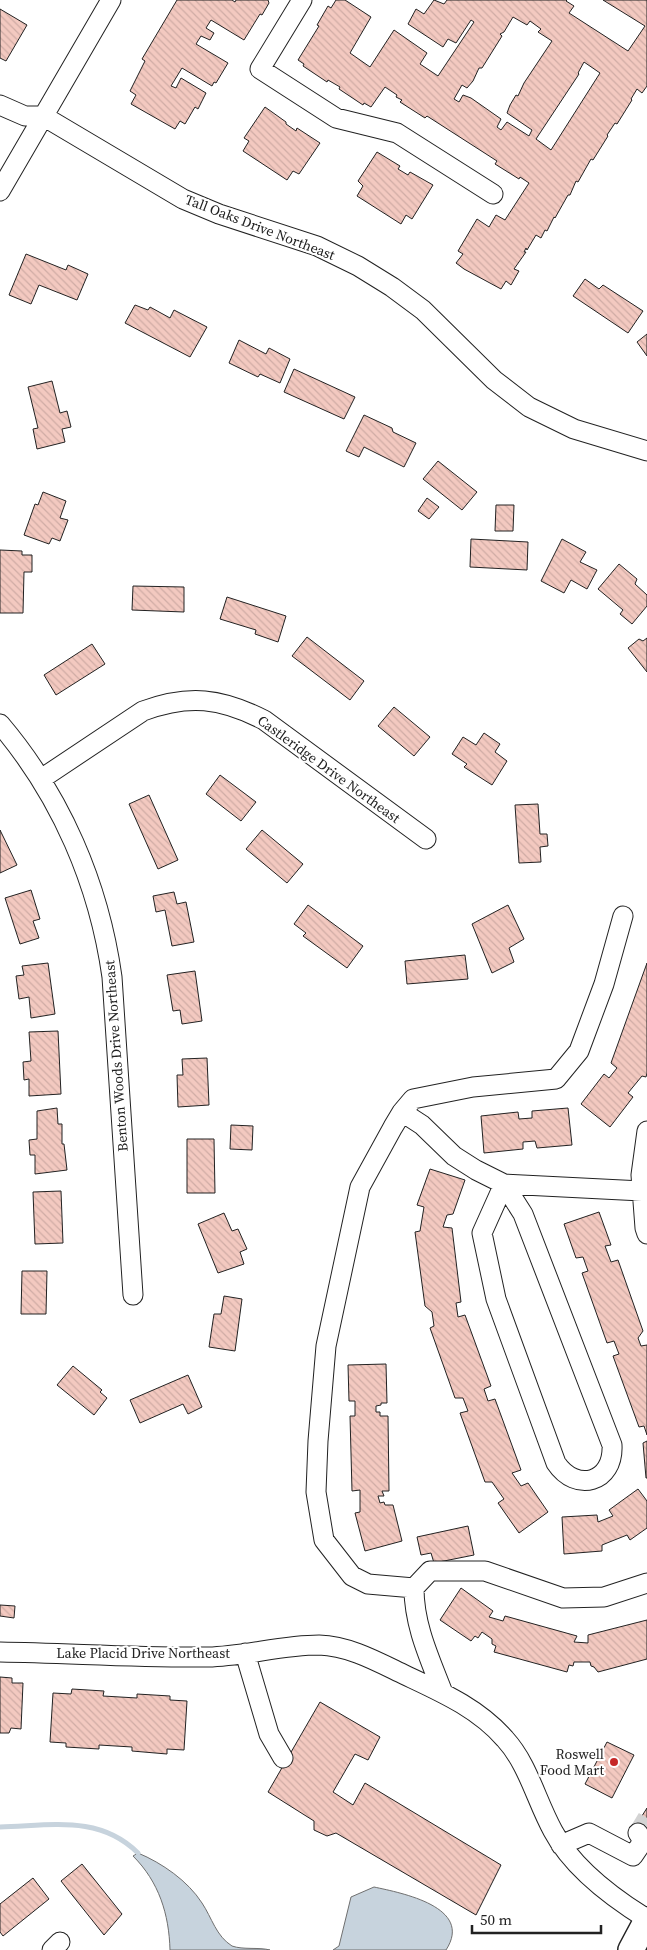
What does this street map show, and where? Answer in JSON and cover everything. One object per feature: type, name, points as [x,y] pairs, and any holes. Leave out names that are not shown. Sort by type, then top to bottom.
[{"type":"main road","points":[[631,1950],[647,1919]]},
{"type":"street","points":[[0,191],[110,0]]},
{"type":"street","points":[[302,0],[260,69],[336,118],[397,133],[493,194]]},
{"type":"street","points":[[0,105],[25,116],[44,116]]},
{"type":"street","name":"Tall Oaks Drive Northeast","points":[[44,116],[183,199],[219,214],[317,246],[358,266],[392,287],[423,310],[494,380],[529,407],[574,429],[647,451]]},
{"type":"street","name":"Castleridge Drive Northeast","points":[[41,780],[143,711],[162,704],[179,701],[214,701],[240,708],[264,720],[426,839]]},
{"type":"street","name":"Benton Woods Drive Northeast","points":[[0,724],[41,780],[65,821],[85,866],[98,905],[109,953],[113,995],[133,1295]]},
{"type":"street","points":[[414,1588],[368,1584],[352,1576],[324,1540],[316,1492],[326,1346],[360,1187],[402,1112],[414,1099],[473,1087],[556,1079],[580,1051],[604,984],[624,916]]},
{"type":"street","points":[[402,1112],[422,1125],[454,1156],[504,1184],[642,1191]]},
{"type":"street","points":[[647,1131],[641,1175],[647,1234]]},
{"type":"street","points":[[504,1184],[523,1214],[612,1446],[613,1455],[610,1464],[597,1478],[587,1481],[568,1477],[556,1462],[496,1299],[482,1233],[504,1184]]},
{"type":"street","points":[[414,1588],[430,1571],[485,1571],[563,1598],[604,1597],[647,1583]]},
{"type":"street","points":[[414,1588],[419,1629],[443,1693]]},
{"type":"street","name":"Lake Placid Drive Northeast","points":[[0,1652],[209,1657],[319,1645],[343,1648],[362,1654],[460,1702],[491,1724],[507,1740],[521,1761],[552,1830],[561,1845],[580,1866],[618,1901],[647,1919]]},
{"type":"street","points":[[245,1653],[269,1734],[283,1758]]},
{"type":"street","points":[[561,1845],[589,1833],[642,1847]]},
{"type":"shaded area","points":[[138,1853],[165,1867],[182,1880],[202,1903],[218,1932],[232,1946],[270,1950],[170,1950],[165,1911],[150,1877],[133,1856]]},
{"type":"shaded area","points":[[374,1887],[416,1898],[443,1913],[450,1923],[452,1935],[446,1950],[333,1950],[339,1946],[351,1897]]},
{"type":"building","points":[[177,0],[232,0],[235,2],[236,0],[268,0],[269,3],[244,40],[211,20],[206,28],[214,33],[210,40],[201,36],[196,44],[228,63],[216,83],[214,82],[212,86],[182,68],[171,86],[176,88],[181,78],[206,93],[198,109],[195,107],[185,124],[180,121],[175,129],[131,104],[136,95],[130,91],[145,61],[142,59]]},
{"type":"building","points":[[336,0],[345,0],[371,17],[350,53],[370,67],[394,30],[427,53],[420,64],[438,76],[474,22],[471,20],[456,43],[448,39],[443,47],[408,24],[416,9],[424,14],[434,0],[444,4],[447,0],[567,0],[574,6],[569,13],[628,51],[645,26],[603,0],[647,0],[647,86],[642,93],[637,89],[617,124],[615,123],[578,182],[576,181],[570,195],[568,195],[547,231],[545,230],[541,238],[536,235],[527,250],[526,248],[524,252],[526,252],[514,269],[519,271],[511,285],[506,281],[501,289],[464,269],[456,263],[463,254],[458,251],[477,219],[489,227],[496,215],[505,220],[529,183],[495,164],[497,161],[427,116],[425,118],[400,102],[402,100],[396,97],[397,95],[385,87],[371,107],[364,103],[363,105],[339,89],[340,87],[328,80],[327,82],[303,66],[304,64],[298,60],[319,26],[317,25],[328,6],[331,8]],"holes":[[[513,17],[527,25],[530,21],[541,29],[538,32],[552,41],[524,83],[518,96],[516,95],[507,113],[532,130],[529,136],[507,122],[501,130],[497,127],[501,119],[471,98],[463,95],[459,102],[454,99],[462,85],[467,88],[473,81],[479,68],[482,68],[502,36],[500,34],[504,32]],[[584,62],[600,73],[551,150],[536,139],[579,74]]]},
{"type":"building","points":[[0,9],[27,25],[6,61],[0,58]]},
{"type":"building","points":[[265,107],[296,131],[297,128],[320,143],[299,174],[293,171],[287,180],[243,151],[249,141],[244,138]]},
{"type":"building","points":[[377,152],[400,166],[398,169],[408,175],[410,172],[433,185],[412,219],[406,215],[401,224],[357,196],[363,186],[358,181]]},
{"type":"building","points":[[26,254],[66,270],[68,265],[88,274],[77,300],[39,285],[31,304],[9,295]]},
{"type":"building","points":[[585,279],[599,289],[603,285],[643,311],[628,333],[573,296]]},
{"type":"building","points":[[135,305],[148,310],[150,307],[170,318],[174,310],[207,327],[190,357],[125,323]]},
{"type":"building","points":[[647,334],[647,356],[637,342]]},
{"type":"building","points":[[239,340],[266,354],[269,348],[290,359],[280,383],[260,374],[258,377],[229,363]]},
{"type":"building","points":[[294,369],[355,397],[344,419],[284,392]]},
{"type":"building","points":[[52,381],[60,413],[67,411],[71,427],[62,429],[65,442],[37,449],[33,429],[38,428],[28,387]]},
{"type":"building","points":[[364,415],[392,428],[393,432],[416,443],[404,467],[364,447],[359,457],[346,451]]},
{"type":"building","points":[[438,461],[477,492],[462,510],[423,479]]},
{"type":"building","points":[[43,492],[66,501],[60,518],[68,520],[60,541],[52,538],[49,544],[24,535],[35,504],[38,505]]},
{"type":"building","points":[[427,498],[439,507],[429,519],[418,511]]},
{"type":"building","points":[[496,505],[514,505],[513,531],[495,531]]},
{"type":"building","points":[[471,539],[528,542],[527,570],[470,567]]},
{"type":"building","points":[[562,539],[586,552],[580,562],[597,570],[587,589],[571,580],[564,593],[541,581]]},
{"type":"building","points":[[0,550],[22,551],[22,555],[32,555],[32,572],[24,572],[23,613],[0,613]]},
{"type":"building","points":[[619,564],[637,579],[635,584],[647,595],[647,606],[632,624],[620,614],[623,610],[598,589]]},
{"type":"building","points":[[133,586],[184,587],[184,612],[132,610]]},
{"type":"building","points":[[227,597],[286,616],[278,642],[255,634],[256,630],[220,619]]},
{"type":"building","points":[[307,637],[364,681],[350,700],[292,656]]},
{"type":"building","points":[[647,638],[647,672],[628,648],[639,639],[643,641]]},
{"type":"building","points":[[92,644],[105,664],[56,695],[44,675]]},
{"type":"building","points":[[394,707],[430,737],[414,756],[378,726]]},
{"type":"building","points":[[484,733],[500,744],[495,752],[507,761],[492,785],[464,767],[467,764],[452,754],[463,737],[476,745]]},
{"type":"building","points":[[220,775],[256,802],[241,821],[206,794]]},
{"type":"building","points":[[149,795],[178,860],[158,869],[129,804]]},
{"type":"building","points":[[538,804],[540,834],[547,834],[548,846],[540,847],[541,862],[519,863],[515,805]]},
{"type":"building","points":[[0,830],[17,865],[0,873]]},
{"type":"building","points":[[262,830],[303,864],[287,883],[246,849]]},
{"type":"building","points":[[31,890],[40,919],[33,921],[39,938],[20,944],[5,898]]},
{"type":"building","points":[[174,892],[177,904],[186,902],[194,942],[172,946],[165,910],[156,912],[153,896]]},
{"type":"building","points":[[308,905],[363,946],[347,968],[303,936],[306,933],[294,924]]},
{"type":"building","points":[[508,905],[524,939],[509,948],[514,962],[492,973],[472,924]]},
{"type":"building","points":[[465,955],[468,979],[407,984],[405,961]]},
{"type":"building","points":[[48,963],[55,1014],[31,1018],[29,997],[19,999],[16,976],[24,975],[22,966]]},
{"type":"building","points":[[647,963],[647,1073],[646,1077],[642,1076],[628,1093],[633,1097],[610,1127],[581,1104],[604,1074],[609,1078],[617,1068],[611,1063]]},
{"type":"building","points":[[195,971],[202,1021],[182,1024],[180,1010],[173,1011],[167,975]]},
{"type":"building","points":[[58,1031],[61,1094],[29,1096],[29,1079],[24,1080],[23,1062],[31,1061],[29,1032]]},
{"type":"building","points":[[207,1058],[209,1105],[178,1107],[177,1075],[183,1075],[182,1059]]},
{"type":"building","points":[[57,1108],[58,1124],[62,1124],[62,1144],[64,1144],[67,1170],[35,1174],[35,1155],[30,1155],[29,1140],[37,1139],[37,1111]]},
{"type":"building","points":[[568,1108],[572,1145],[537,1148],[535,1141],[523,1142],[523,1149],[484,1153],[481,1116],[518,1112],[519,1119],[532,1118],[532,1111]]},
{"type":"building","points":[[231,1125],[253,1126],[252,1150],[230,1149]]},
{"type":"building","points":[[187,1139],[214,1139],[215,1193],[187,1193]]},
{"type":"building","points":[[430,1169],[465,1180],[453,1214],[447,1215],[443,1227],[452,1228],[461,1302],[456,1303],[458,1317],[465,1315],[491,1386],[484,1389],[488,1401],[495,1399],[521,1470],[512,1473],[521,1486],[528,1483],[548,1512],[519,1533],[498,1503],[504,1499],[492,1482],[485,1482],[460,1413],[468,1411],[463,1398],[455,1398],[430,1328],[434,1326],[432,1312],[425,1306],[415,1232],[420,1231],[424,1207],[417,1205]]},
{"type":"building","points":[[61,1191],[63,1243],[35,1244],[33,1192]]},
{"type":"building","points":[[599,1212],[611,1245],[605,1246],[611,1262],[618,1260],[643,1331],[638,1338],[641,1346],[647,1345],[647,1435],[644,1426],[639,1427],[613,1356],[619,1354],[614,1341],[607,1343],[582,1273],[588,1271],[583,1257],[576,1258],[564,1224]]},
{"type":"building","points":[[224,1213],[232,1231],[238,1229],[247,1249],[240,1252],[244,1264],[218,1273],[198,1224]]},
{"type":"building","points":[[22,1271],[47,1271],[46,1314],[21,1314]]},
{"type":"building","points":[[224,1296],[242,1299],[235,1351],[209,1347],[214,1314],[221,1314]]},
{"type":"building","points":[[386,1364],[387,1403],[381,1403],[381,1405],[376,1406],[376,1412],[380,1412],[380,1416],[388,1416],[389,1491],[382,1491],[384,1496],[378,1496],[380,1503],[384,1502],[385,1505],[393,1505],[402,1541],[365,1551],[355,1513],[360,1512],[360,1490],[352,1491],[350,1416],[355,1416],[355,1401],[349,1401],[348,1365]]},
{"type":"building","points":[[73,1366],[102,1390],[100,1392],[107,1398],[94,1415],[57,1385]]},
{"type":"building","points":[[188,1375],[202,1407],[188,1414],[183,1404],[140,1423],[130,1400]]},
{"type":"building","points":[[647,1441],[647,1478],[646,1478],[643,1443]]},
{"type":"building","points":[[638,1489],[647,1501],[647,1528],[630,1540],[627,1535],[602,1545],[602,1551],[564,1554],[562,1517],[597,1515],[598,1522],[613,1516],[609,1510]]},
{"type":"building","points":[[468,1526],[474,1555],[434,1563],[431,1553],[421,1555],[417,1537]]},
{"type":"building","points":[[461,1588],[493,1611],[489,1617],[503,1621],[505,1616],[577,1636],[574,1642],[588,1643],[588,1635],[647,1620],[647,1659],[598,1672],[591,1666],[590,1662],[574,1662],[573,1666],[569,1665],[567,1672],[494,1652],[496,1646],[492,1644],[492,1639],[482,1632],[478,1638],[475,1636],[471,1641],[440,1620]]},
{"type":"building","points":[[0,1605],[15,1606],[14,1618],[0,1616]]},
{"type":"building","points":[[0,1677],[12,1678],[12,1683],[23,1683],[21,1729],[11,1728],[9,1733],[0,1733]]},
{"type":"building","points":[[72,1689],[104,1691],[103,1696],[137,1698],[137,1694],[170,1696],[170,1700],[187,1701],[184,1750],[167,1749],[167,1754],[132,1751],[132,1747],[99,1745],[99,1749],[66,1747],[66,1743],[50,1742],[53,1693],[71,1694]]},
{"type":"building","points":[[320,1702],[380,1737],[368,1760],[355,1754],[333,1792],[353,1805],[365,1783],[501,1865],[476,1915],[336,1833],[327,1836],[314,1830],[314,1821],[268,1792]]},
{"type":"building","points":[[607,1742],[634,1755],[612,1798],[585,1784]]},
{"type":"building","points":[[647,1808],[647,1838],[633,1830]]},
{"type":"building","points":[[82,1864],[122,1914],[104,1935],[61,1881]]},
{"type":"building","points":[[33,1878],[49,1899],[3,1936],[0,1932],[0,1904]]},
{"type":"waterway","points":[[0,1827],[55,1825],[90,1827],[107,1832],[123,1841],[138,1853]]},
{"type":"tunnel","points":[[638,1833],[647,1818]]},
{"type":"place","name":"Roswell Food Mart","points":[[614,1762]]}]
